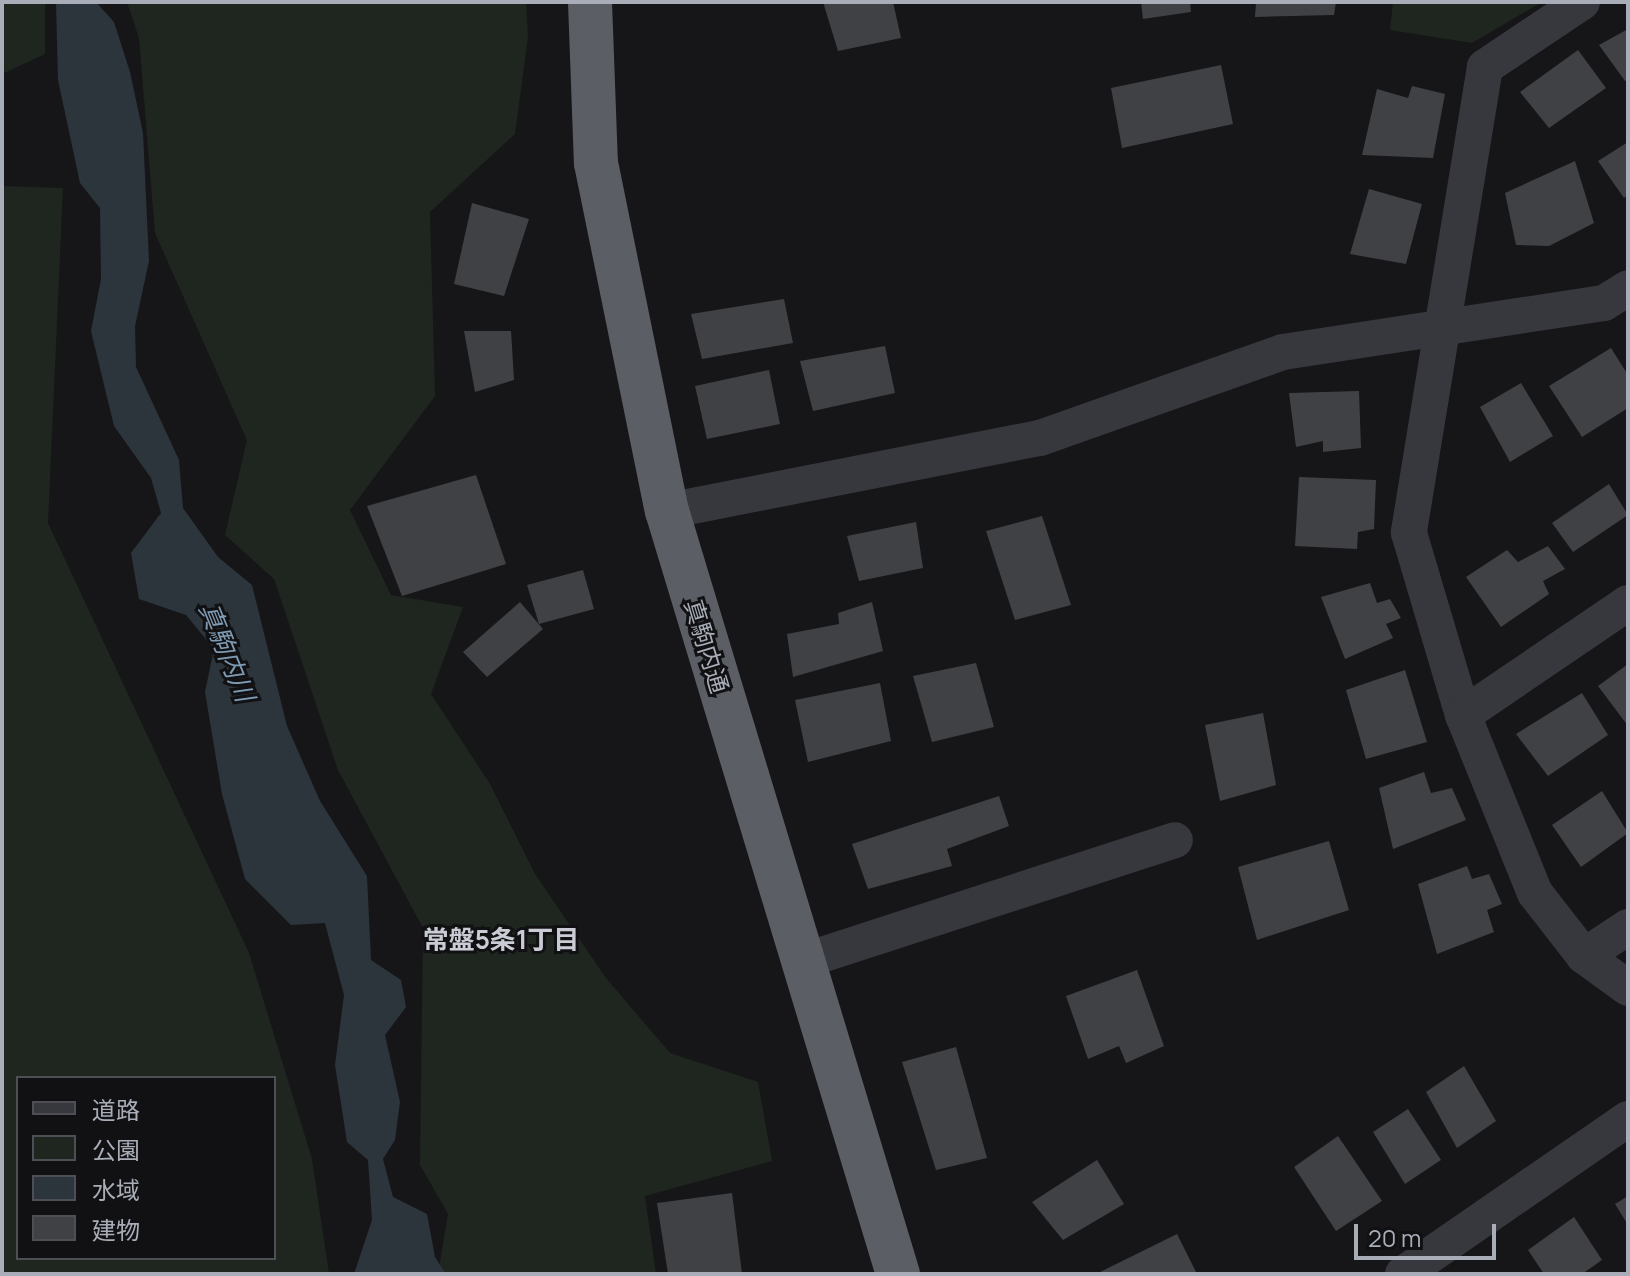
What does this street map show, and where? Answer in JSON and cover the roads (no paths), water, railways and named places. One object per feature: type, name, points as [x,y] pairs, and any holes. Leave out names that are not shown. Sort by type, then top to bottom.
[{"type":"highway","name":"真駒内通","points":[[590,2],[596,163],[667,511],[898,1274]]},
{"type":"street","points":[[1582,2],[1485,67],[1409,533],[1463,715],[1535,893],[1584,956],[1628,988]]},
{"type":"street","points":[[667,511],[1040,438],[1283,352],[1604,303],[1628,288]]},
{"type":"street","points":[[1463,715],[1628,603]]},
{"type":"street","points":[[803,961],[1175,840]]},
{"type":"street","points":[[1584,956],[1628,927]]},
{"type":"street","points":[[1403,1274],[1628,1119]]},
{"type":"water","name":"真駒内川","points":[[56,2],[96,2],[114,22],[130,72],[143,133],[149,261],[135,326],[136,367],[179,460],[183,508],[218,557],[252,585],[287,726],[320,801],[367,876],[371,960],[401,980],[406,1007],[385,1035],[400,1102],[395,1140],[383,1159],[393,1197],[427,1214],[435,1257],[446,1274],[354,1274],[372,1220],[368,1160],[347,1142],[335,1065],[344,995],[325,923],[291,925],[245,879],[222,794],[205,692],[214,649],[186,615],[139,599],[131,553],[161,513],[151,478],[114,426],[91,331],[101,279],[100,208],[80,183],[58,80]]},
{"type":"district","name":"常盤5条1丁目","points":[[501,940]]}]
